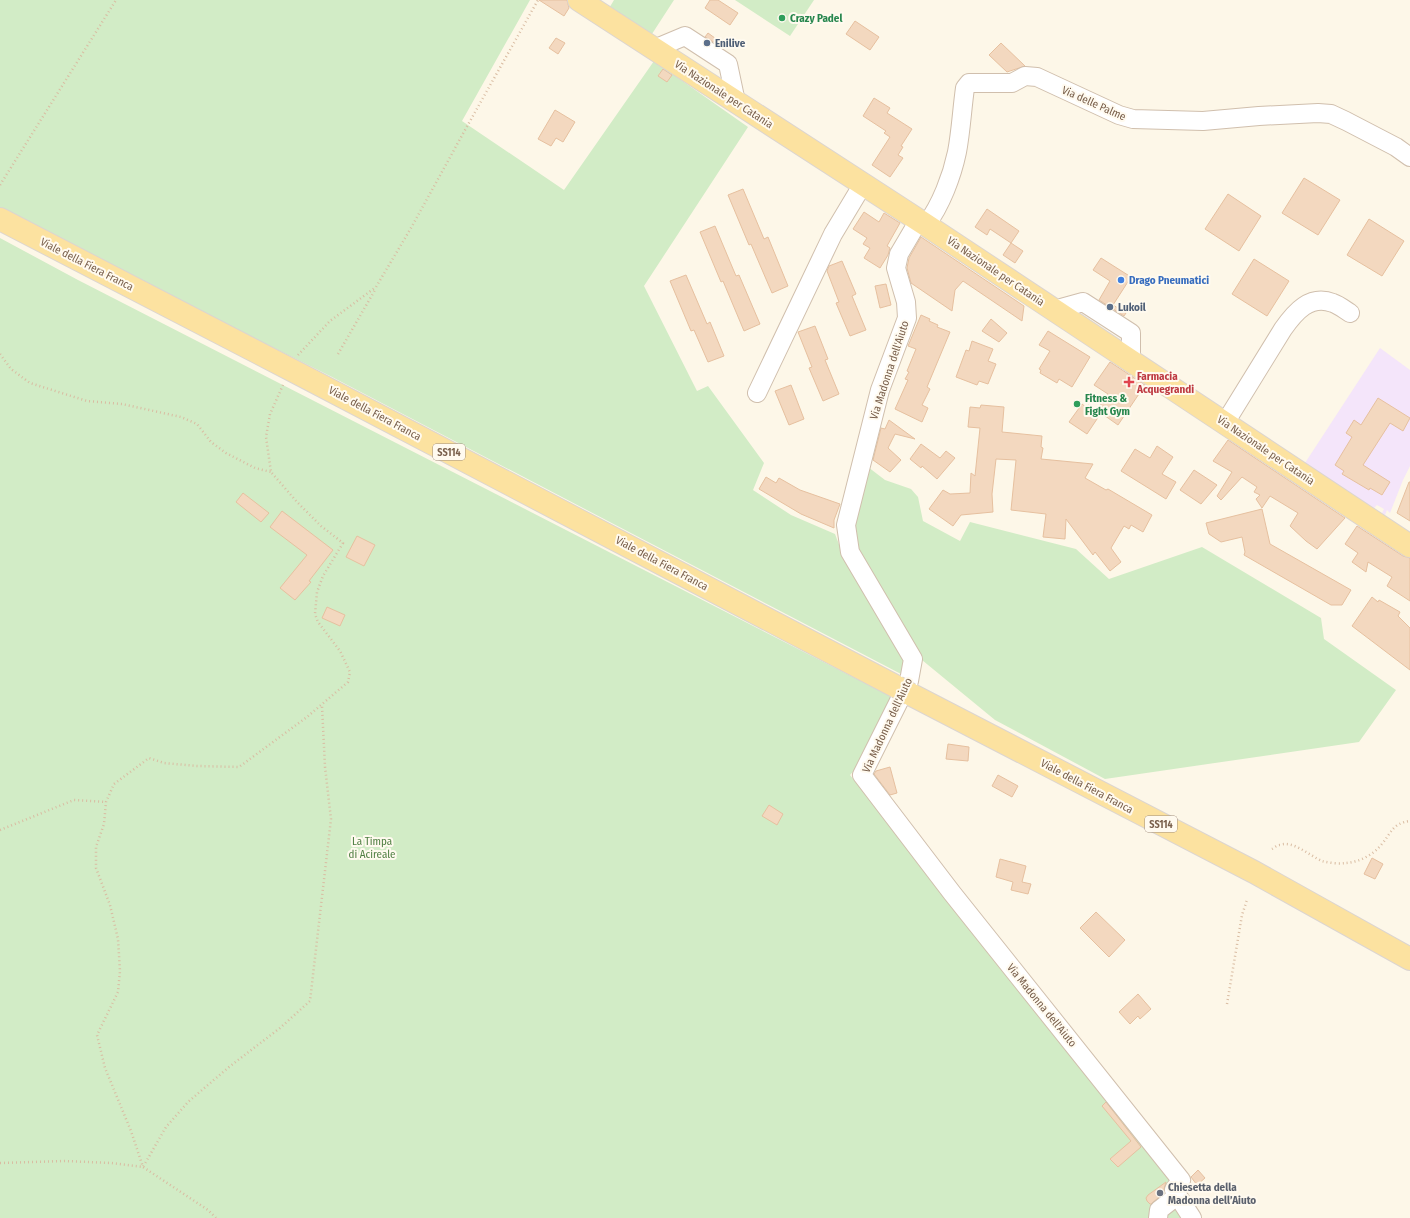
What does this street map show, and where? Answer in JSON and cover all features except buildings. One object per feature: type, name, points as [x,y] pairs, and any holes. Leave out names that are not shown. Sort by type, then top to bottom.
[{"type":"main road","name":"Via Nazionale per Catania","points":[[579,0],[923,223],[1410,546]]},
{"type":"main road","name":"Viale della Fiera Franca","points":[[0,219],[1254,872],[1410,959]]},
{"type":"street","name":"Via delle Palme","points":[[923,223],[933,216],[946,188],[957,152],[965,88],[969,83],[1012,83],[1025,76],[1037,77],[1118,115],[1133,119],[1203,121],[1311,113],[1331,114],[1396,147],[1410,157]]},
{"type":"street","points":[[757,393],[833,234],[863,184]]},
{"type":"street","name":"Via Madonna dell'Aiuto","points":[[923,223],[899,254],[896,268],[906,302],[907,318],[880,390],[846,525],[850,552],[913,659],[909,681],[862,775],[952,893],[1181,1180],[1174,1190],[1177,1196]]},
{"type":"street","points":[[1225,423],[1283,328],[1293,315],[1302,307],[1312,302],[1322,301],[1333,303],[1350,313]]},
{"type":"street","points":[[1158,1218],[1159,1210],[1177,1196],[1192,1218]]},
{"type":"path","points":[[0,185],[116,0]]},
{"type":"path","points":[[338,354],[411,228],[538,0]]},
{"type":"path","points":[[297,357],[330,321],[376,287]]},
{"type":"path","points":[[0,354],[11,369],[30,383],[87,401],[122,404],[181,417],[197,424],[211,442],[226,454],[255,468],[271,472]]},
{"type":"path","points":[[143,1167],[131,1131],[105,1068],[97,1035],[118,992],[120,971],[118,939],[110,905],[96,868],[96,847],[104,824],[106,802],[114,784],[150,758],[164,763],[197,766],[239,766],[322,706],[348,682],[350,672],[340,651],[318,622],[315,614],[316,592],[323,576],[343,543],[322,526],[297,502],[271,472],[266,437],[270,414],[285,380]]},
{"type":"path","points":[[143,1167],[166,1128],[188,1102],[229,1067],[280,1028],[310,1001],[331,819],[325,767],[322,706]]},
{"type":"path","points":[[0,830],[74,800],[106,802]]},
{"type":"path","points":[[1272,849],[1280,844],[1288,844],[1323,861],[1346,864],[1370,855],[1381,845],[1392,828],[1398,824],[1410,820]]},
{"type":"path","points":[[1227,1004],[1242,915],[1247,900]]},
{"type":"path","points":[[0,1163],[65,1161],[143,1167],[208,1210],[216,1218]]},
{"type":"shaded area","points":[[1380,348],[1410,370],[1410,466],[1390,513],[1387,510],[1385,515],[1382,513],[1384,509],[1377,505],[1374,508],[1305,463]]},
{"type":"green space","points":[[0,0],[530,0],[462,121],[564,190],[654,61],[748,127],[644,286],[697,391],[708,386],[764,463],[753,490],[791,515],[835,534],[843,555],[907,664],[901,674],[332,377],[94,258],[0,209]]},
{"type":"green space","points":[[614,0],[674,0],[650,37],[608,10]]},
{"type":"green space","name":"Crazy Padel","points":[[735,0],[814,0],[790,36]]},
{"type":"green space","name":"La Timpa di Acireale","points":[[0,238],[78,280],[892,697],[861,763],[850,775],[1106,1093],[1174,1183],[1187,1218],[0,1218]]},
{"type":"green space","points":[[868,467],[885,480],[911,489],[918,497],[923,521],[960,541],[970,522],[1076,549],[1109,579],[1202,547],[1321,618],[1324,639],[1396,690],[1359,742],[1105,779],[995,720],[922,660],[854,551],[852,525]]},
{"type":"place","name":"Crazy Padel","points":[[782,18]]},
{"type":"place","name":"Enilive","points":[[707,43]]},
{"type":"place","name":"Drago Pneumatici","points":[[1121,280]]},
{"type":"place","name":"Lukoil","points":[[1110,307]]},
{"type":"place","name":"Farmacia Acquegrandi","points":[[1129,382]]},
{"type":"place","name":"Fitness & Fight Gym","points":[[1077,404]]},
{"type":"place","name":"Chiesetta della Madonna dell’Aiuto","points":[[1160,1193]]}]
